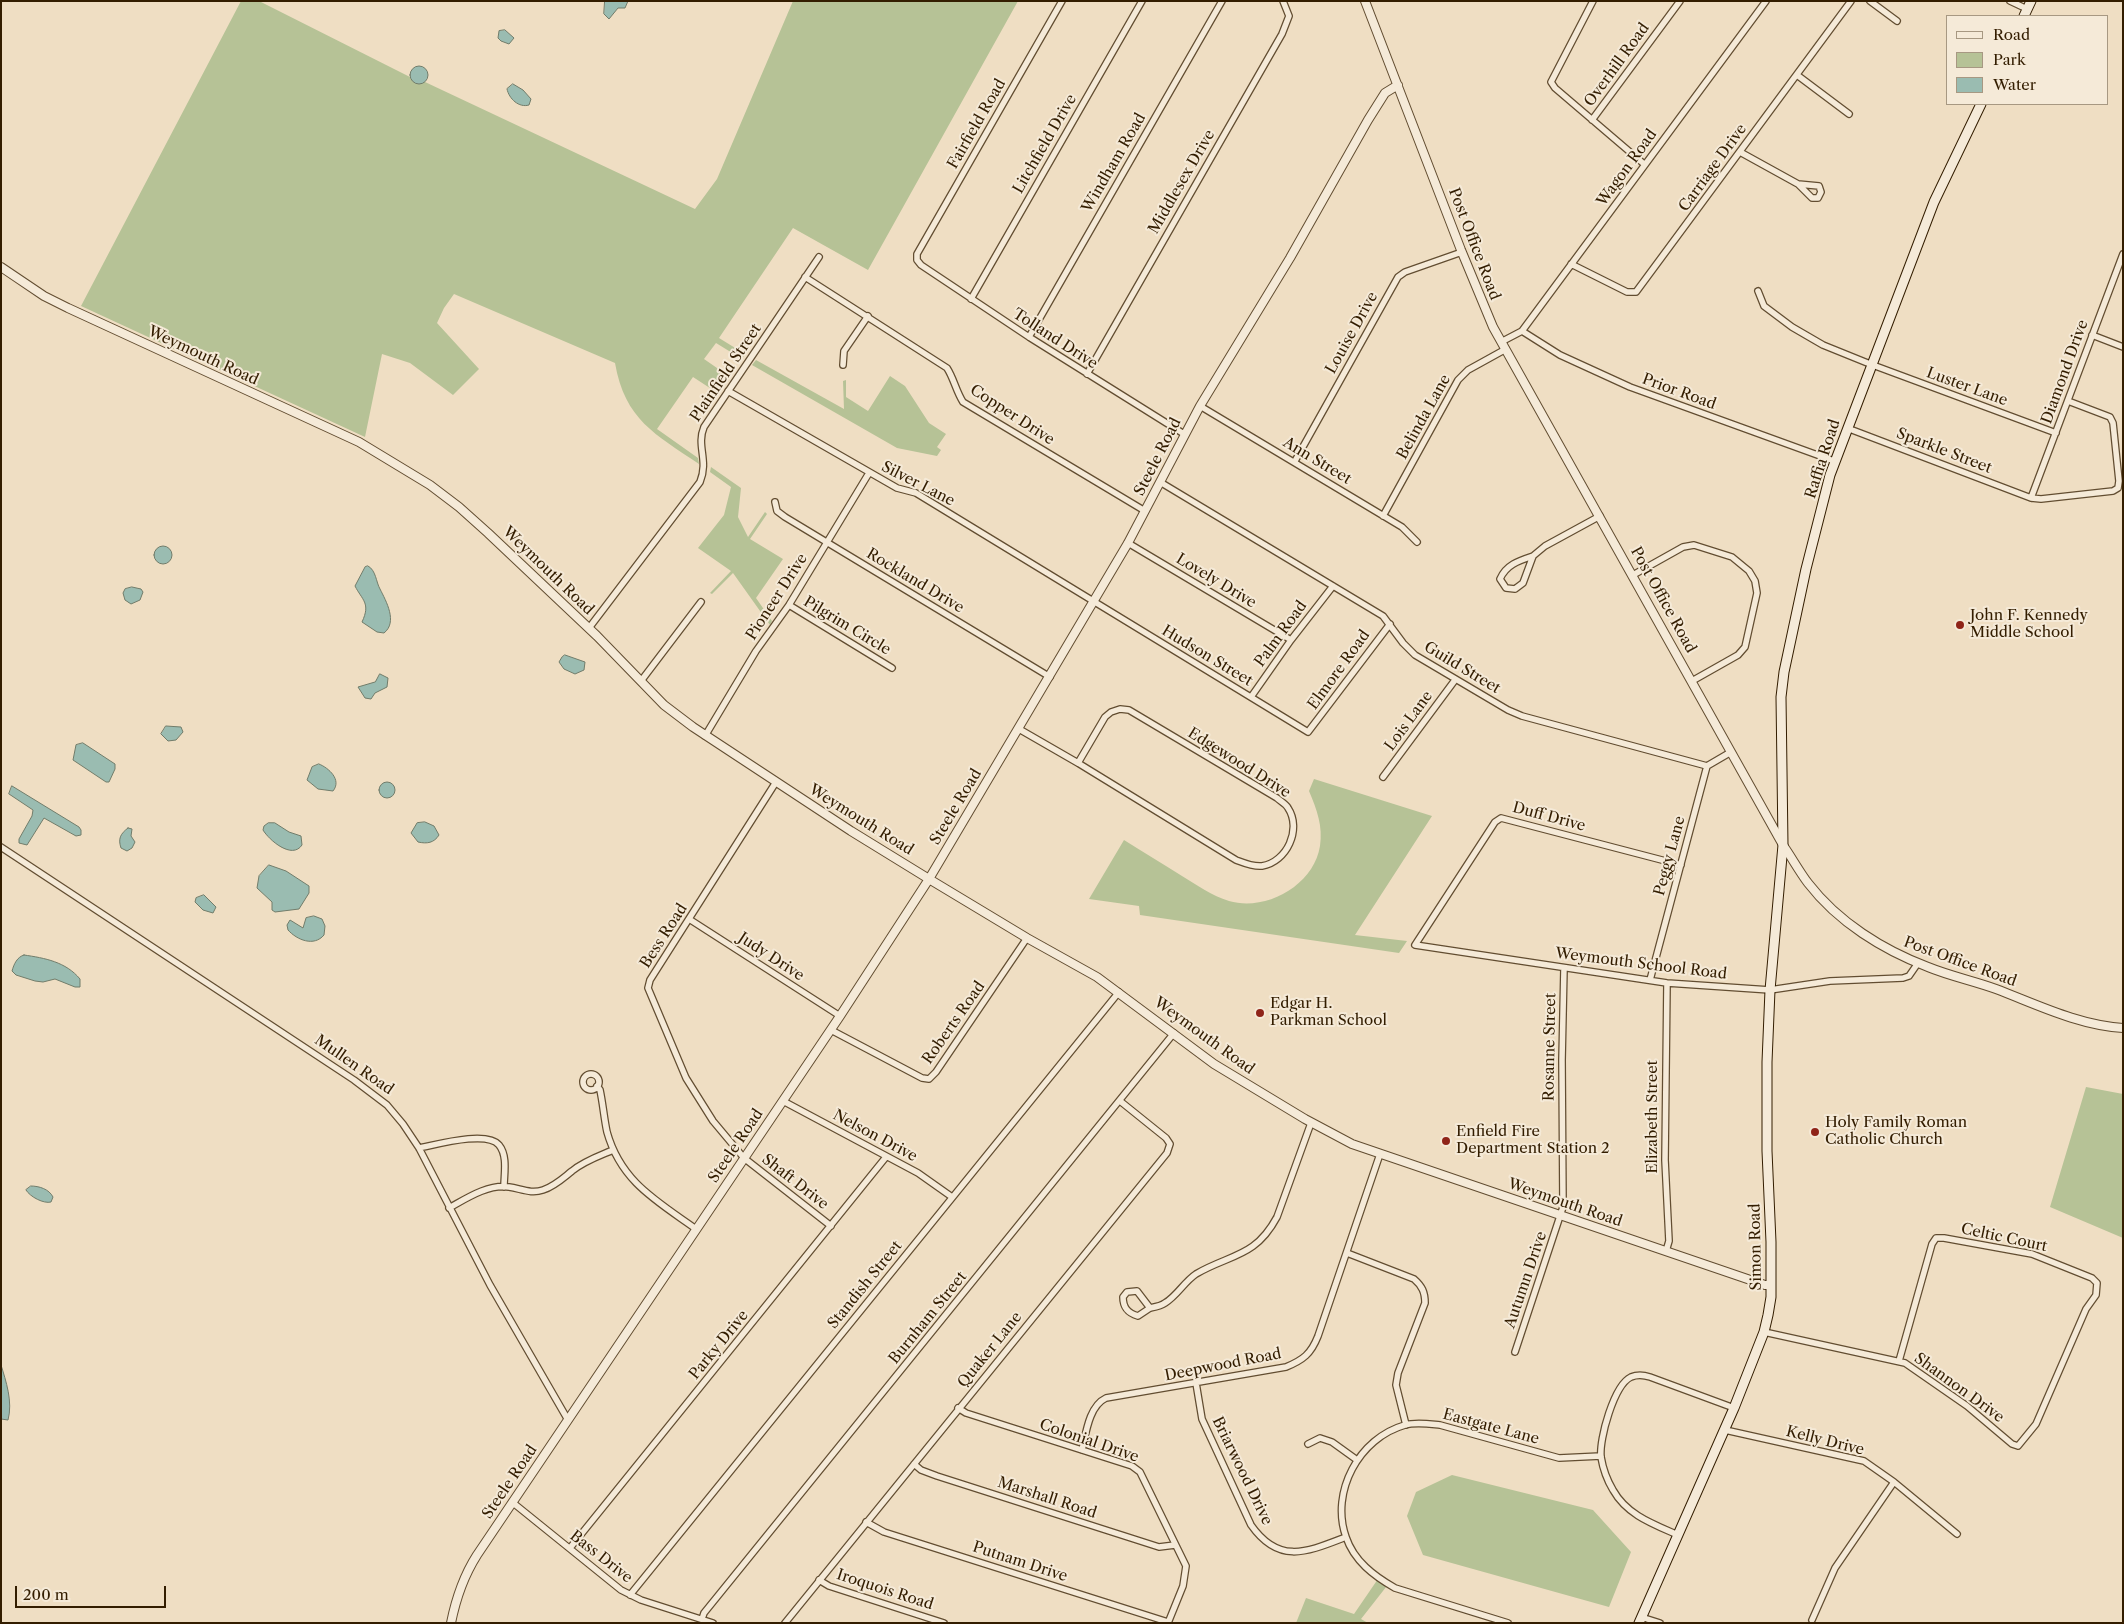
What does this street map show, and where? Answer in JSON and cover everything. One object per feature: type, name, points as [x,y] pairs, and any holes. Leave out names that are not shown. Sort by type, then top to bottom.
[{"type":"main road","name":"Raffia Road","points":[[1784,845],[1780,715],[1784,672],[1814,536],[1834,461],[1870,364],[1934,202],[1980,105]]},
{"type":"main road","name":"Simon Road","points":[[1640,1620],[1725,1430],[1764,1332],[1768,1315],[1771,1285],[1766,1098],[1770,990],[1784,845]]},
{"type":"street","name":"Fairfield Road","points":[[917,260],[917,254],[1062,1]]},
{"type":"street","name":"Litchfield Drive","points":[[971,299],[1142,1]]},
{"type":"street","name":"Windham Road","points":[[1029,337],[1222,1]]},
{"type":"street","name":"Middlesex Drive","points":[[1087,374],[1282,34],[1288,16],[1283,1]]},
{"type":"street","name":"Post Office Road","points":[[1365,1],[1481,300],[1506,350],[1784,845],[1808,884],[1840,916],[1875,941],[1918,963],[2072,1018],[2123,1028]]},
{"type":"street","points":[[1593,1],[1551,82],[1555,88],[1644,164]]},
{"type":"street","name":"Overhill Road","points":[[1592,120],[1680,1]]},
{"type":"street","name":"Wagon Road","points":[[1502,342],[1522,331],[1766,1]]},
{"type":"street","name":"Carriage Drive","points":[[1571,264],[1627,292],[1636,292],[1851,1]]},
{"type":"street","points":[[1870,1],[1897,21]]},
{"type":"street","points":[[2010,1],[2027,9]]},
{"type":"street","points":[[1797,75],[1849,114]]},
{"type":"street","name":"Steele Road","points":[[450,1623],[455,1599],[468,1570],[831,1030],[929,879],[1128,543],[1184,434],[1290,258],[1378,102],[1388,91],[1398,85]]},
{"type":"street","points":[[1740,152],[1798,184]]},
{"type":"street","name":"Louise Drive","points":[[1295,461],[1398,277],[1405,272],[1462,252]]},
{"type":"street","name":"Diamond Drive","points":[[2031,498],[2123,254]]},
{"type":"street","name":"Plainfield Street","points":[[589,628],[700,482],[704,464],[700,434],[819,257]]},
{"type":"street","name":"Tolland Drive","points":[[917,260],[921,265],[1029,337],[1184,434]]},
{"type":"street","name":"Weymouth Road","points":[[1,267],[44,296],[359,442],[408,471],[460,507],[589,628],[664,705],[705,736],[929,879],[1027,938],[1078,965],[1119,992],[1214,1064],[1311,1123],[1352,1144],[1380,1154],[1771,1285]]},
{"type":"street","points":[[2116,272],[2123,274]]},
{"type":"street","name":"Copper Drive","points":[[805,277],[948,368],[953,378],[956,393],[963,402],[1145,511]]},
{"type":"street","name":"Luster Lane","points":[[1758,291],[1764,306],[1792,327],[1823,345],[2056,433]]},
{"type":"street","points":[[843,365],[844,352],[868,316]]},
{"type":"street","name":"Prior Road","points":[[1522,331],[1560,355],[1630,388],[1834,461]]},
{"type":"street","points":[[2092,336],[2123,347]]},
{"type":"street","name":"Belinda Lane","points":[[1383,516],[1458,380],[1468,370],[1506,350]]},
{"type":"street","name":"Silver Lane","points":[[728,391],[869,473],[897,488],[916,493],[1091,598],[1093,603]]},
{"type":"street","points":[[2031,498],[2040,499],[2113,491],[2118,488],[2113,423],[2110,417],[2068,401]]},
{"type":"street","name":"Ann Street","points":[[1200,406],[1295,461],[1402,527],[1417,542]]},
{"type":"street","name":"Sparkle Street","points":[[1847,428],[2031,498]]},
{"type":"street","name":"Pioneer Drive","points":[[705,736],[756,651],[789,605],[869,473]]},
{"type":"street","name":"Guild Street","points":[[1160,482],[1383,616],[1403,643],[1416,655],[1508,710],[1522,716],[1707,766]]},
{"type":"street","name":"Rockland Drive","points":[[775,502],[777,511],[1050,677]]},
{"type":"street","points":[[1533,556],[1523,583],[1514,589],[1506,588],[1500,579],[1505,569],[1518,561],[1533,556],[1545,546],[1600,516]]},
{"type":"street","name":"Lovely Drive","points":[[1128,543],[1291,640]]},
{"type":"street","points":[[1633,575],[1683,547],[1694,545],[1732,557],[1749,571],[1755,581],[1757,593],[1745,647],[1738,655],[1692,681]]},
{"type":"street","name":"Palm Road","points":[[1251,697],[1291,640],[1333,586]]},
{"type":"street","points":[[640,681],[701,602]]},
{"type":"street","name":"Hudson Street","points":[[1093,603],[1308,732]]},
{"type":"street","name":"Pilgrim Circle","points":[[789,605],[892,668]]},
{"type":"street","name":"Elmore Road","points":[[1308,732],[1390,624]]},
{"type":"street","name":"Lois Lane","points":[[1383,777],[1455,680]]},
{"type":"street","name":"Edgewood Drive","points":[[1019,729],[1246,864],[1262,866],[1276,860],[1283,854],[1292,840],[1293,821],[1288,808],[1277,798],[1129,710],[1120,709],[1110,712],[1105,717],[1078,764]]},
{"type":"street","points":[[1707,766],[1732,752]]},
{"type":"street","name":"Peggy Lane","points":[[1650,980],[1707,766]]},
{"type":"street","name":"Bess Road","points":[[744,1158],[713,1121],[686,1078],[648,988],[650,980],[776,782]]},
{"type":"street","name":"Duff Drive","points":[[1416,945],[1495,822],[1500,818],[1680,865]]},
{"type":"street","name":"Mullen Road","points":[[1,847],[380,1098],[397,1115],[419,1148],[449,1208],[568,1420]]},
{"type":"street","name":"Judy Drive","points":[[689,919],[840,1016]]},
{"type":"street","name":"Roberts Road","points":[[831,1030],[922,1078],[929,1079],[936,1072],[1027,938]]},
{"type":"street","name":"Weymouth School Road","points":[[1416,945],[1667,983],[1770,990],[1830,981],[1903,978],[1909,976],[1918,963]]},
{"type":"street","name":"Rosanne Street","points":[[1561,1216],[1563,1207],[1562,1079],[1564,968]]},
{"type":"street","name":"Elizabeth Street","points":[[1666,1251],[1669,1241],[1665,1160],[1667,983]]},
{"type":"street","name":"Standish Street","points":[[630,1596],[1119,992]]},
{"type":"street","name":"Burnham Street","points":[[702,1619],[704,1613],[1174,1033]]},
{"type":"street","points":[[597,1086],[600,1090],[607,1131],[613,1150],[626,1172],[637,1186],[696,1229]]},
{"type":"street","name":"Nelson Drive","points":[[783,1101],[931,1181],[952,1197]]},
{"type":"street","name":"Quaker Lane","points":[[785,1623],[1167,1153],[1170,1144],[1166,1138],[1120,1101]]},
{"type":"street","points":[[1150,1308],[1137,1291],[1127,1292],[1123,1298],[1124,1307],[1131,1314],[1138,1316],[1150,1308],[1166,1303],[1183,1284],[1197,1274],[1242,1254],[1258,1244],[1277,1217],[1311,1123]]},
{"type":"street","points":[[419,1148],[476,1138],[494,1140],[499,1145],[505,1161],[504,1187]]},
{"type":"street","points":[[449,1208],[487,1189],[504,1187],[534,1192],[542,1190],[557,1183],[580,1166],[613,1150]]},
{"type":"street","name":"Deepwood Road","points":[[1082,1450],[1090,1419],[1100,1401],[1106,1398],[1286,1367],[1302,1360],[1313,1348],[1380,1154]]},
{"type":"street","name":"Parky Drive","points":[[570,1548],[886,1157]]},
{"type":"street","name":"Shaft Drive","points":[[744,1158],[831,1226]]},
{"type":"street","name":"Autumn Drive","points":[[1515,1352],[1561,1216]]},
{"type":"street","name":"Celtic Court","points":[[1899,1361],[1932,1244],[1936,1238],[2032,1254],[2092,1278],[2097,1283],[2096,1295],[2086,1309],[2036,1424],[2018,1446]]},
{"type":"street","points":[[1347,1254],[1414,1279],[1421,1284],[1425,1293],[1425,1303],[1398,1373],[1396,1385],[1406,1425]]},
{"type":"street","name":"Shannon Drive","points":[[1764,1332],[1899,1361],[1967,1406],[2012,1444],[2018,1446]]},
{"type":"street","points":[[1678,1535],[1643,1519],[1628,1508],[1610,1483],[1601,1456],[1602,1438],[1608,1417],[1622,1386],[1631,1377],[1643,1375],[1734,1408]]},
{"type":"street","name":"Briarwood Drive","points":[[1196,1383],[1202,1419],[1251,1524],[1260,1538],[1275,1548],[1293,1553],[1311,1551],[1346,1537]]},
{"type":"street","name":"Colonial Drive","points":[[958,1408],[966,1413],[1132,1466],[1140,1472],[1184,1561],[1186,1575],[1168,1622]]},
{"type":"street","name":"Eastgate Lane","points":[[1508,1623],[1396,1588],[1379,1579],[1365,1567],[1354,1553],[1346,1537],[1342,1506],[1344,1490],[1357,1460],[1379,1438],[1406,1425],[1440,1425],[1559,1458],[1601,1456]]},
{"type":"street","name":"Kelly Drive","points":[[1725,1430],[1854,1457],[1864,1461],[1894,1482],[1957,1534]]},
{"type":"street","points":[[1308,1444],[1320,1438],[1332,1442],[1357,1460]]},
{"type":"street","name":"Marshall Road","points":[[914,1464],[921,1470],[937,1476],[1159,1546],[1175,1545]]},
{"type":"street","points":[[1812,1620],[1835,1568],[1894,1482]]},
{"type":"street","name":"Bass Drive","points":[[512,1502],[630,1596],[713,1623]]},
{"type":"street","name":"Putnam Drive","points":[[866,1522],[884,1532],[1168,1622]]},
{"type":"street","name":"Iroquois Road","points":[[819,1580],[829,1586],[944,1623]]},
{"type":"street","points":[[1640,1620],[1660,1623]]},
{"type":"green space","points":[[241,1],[259,1],[411,79],[425,82],[695,209],[717,179],[793,1],[1018,1],[868,270],[793,228],[719,338],[745,354],[742,359],[716,343],[704,359],[730,377],[719,394],[693,377],[657,429],[698,458],[699,464],[656,434],[634,412],[626,399],[615,363],[454,294],[444,308],[437,323],[479,369],[453,395],[410,363],[382,354],[365,437],[81,306]]},
{"type":"green space","points":[[756,360],[844,409],[843,381],[846,380],[846,397],[868,411],[890,376],[905,386],[929,423],[946,434],[937,447],[941,450],[937,456],[897,448],[752,365]]},
{"type":"green space","points":[[711,467],[741,488],[738,517],[748,537],[765,512],[767,514],[750,539],[783,559],[756,598],[772,621],[770,625],[733,573],[712,594],[710,593],[731,571],[698,548],[724,515],[731,487],[710,472]]},
{"type":"green space","points":[[1314,779],[1432,816],[1355,935],[1407,941],[1399,953],[1140,915],[1139,906],[1089,899],[1124,840],[1205,890],[1229,901],[1258,903],[1286,892],[1308,873],[1316,860],[1320,846],[1319,818],[1309,791]]},
{"type":"green space","points":[[2086,1087],[2123,1094],[2123,1238],[2050,1207]]},
{"type":"green space","points":[[1452,1475],[1593,1510],[1631,1552],[1609,1607],[1423,1555],[1407,1516],[1416,1492]]},
{"type":"green space","points":[[1380,1576],[1390,1582],[1361,1619],[1368,1623],[1296,1623],[1306,1598],[1354,1614]]},
{"type":"water","points":[[605,1],[628,1],[625,8],[618,8],[609,19],[604,14]]},
{"type":"water","points":[[505,30],[514,38],[509,44],[498,38],[499,31]]},
{"type":"water","points":[[419,66],[425,69],[428,75],[425,81],[419,84],[413,81],[410,75],[413,69]]},
{"type":"water","points":[[513,84],[523,90],[531,99],[529,105],[518,104],[512,99],[507,89]]},
{"type":"water","points":[[159,546],[167,546],[172,551],[170,562],[159,564],[154,559],[154,551]]},
{"type":"water","points":[[368,566],[374,573],[389,611],[390,623],[384,633],[377,632],[362,622],[366,606],[355,586],[365,567]]},
{"type":"water","points":[[132,587],[141,589],[143,592],[140,600],[131,604],[125,600],[123,593],[125,589]]},
{"type":"water","points":[[565,655],[585,662],[584,670],[575,674],[564,669],[559,662]]},
{"type":"water","points":[[380,674],[388,678],[387,687],[375,693],[371,699],[365,698],[358,687],[375,682]]},
{"type":"water","points":[[166,726],[181,727],[183,732],[176,740],[168,741],[161,734]]},
{"type":"water","points":[[83,743],[115,764],[115,769],[109,782],[106,782],[73,760],[76,745]]},
{"type":"water","points":[[319,764],[327,768],[333,775],[336,783],[333,791],[318,789],[307,780],[312,767]]},
{"type":"water","points":[[387,782],[393,784],[395,790],[393,796],[387,798],[381,796],[379,790],[381,784]]},
{"type":"water","points":[[12,786],[79,827],[81,835],[76,836],[44,818],[27,845],[19,843],[19,839],[32,816],[33,810],[9,794]]},
{"type":"water","points":[[425,822],[434,826],[439,835],[430,842],[418,842],[411,833],[417,823]]},
{"type":"water","points":[[268,823],[275,823],[289,832],[301,836],[302,845],[298,849],[287,849],[270,839],[263,830],[264,826]]},
{"type":"water","points":[[128,828],[132,829],[131,836],[135,842],[132,848],[127,851],[121,848],[120,839],[123,832]]},
{"type":"water","points":[[269,865],[286,871],[309,886],[309,893],[299,909],[275,912],[272,910],[272,902],[257,888],[259,876]]},
{"type":"water","points":[[204,895],[216,907],[213,913],[203,910],[195,902],[196,898]]},
{"type":"water","points":[[314,916],[322,919],[325,926],[324,935],[320,939],[306,941],[296,937],[288,930],[287,925],[290,920],[303,928],[306,918]]},
{"type":"water","points":[[24,955],[47,959],[68,968],[80,979],[80,987],[75,987],[55,979],[43,982],[16,975],[12,971],[14,966],[18,959]]},
{"type":"water","points":[[31,1186],[40,1187],[49,1192],[53,1197],[51,1202],[41,1201],[31,1195],[26,1190]]},
{"type":"water","points":[[1,1365],[7,1385],[10,1406],[8,1420],[1,1419]]},
{"type":"place","name":"John F. Kennedy Middle School","points":[[1960,625]]},
{"type":"place","name":"Edgar H. Parkman School","points":[[1260,1013]]},
{"type":"place","name":"Holy Family Roman Catholic Church","points":[[1815,1132]]},
{"type":"place","name":"Enfield Fire Department Station 2","points":[[1446,1141]]}]
